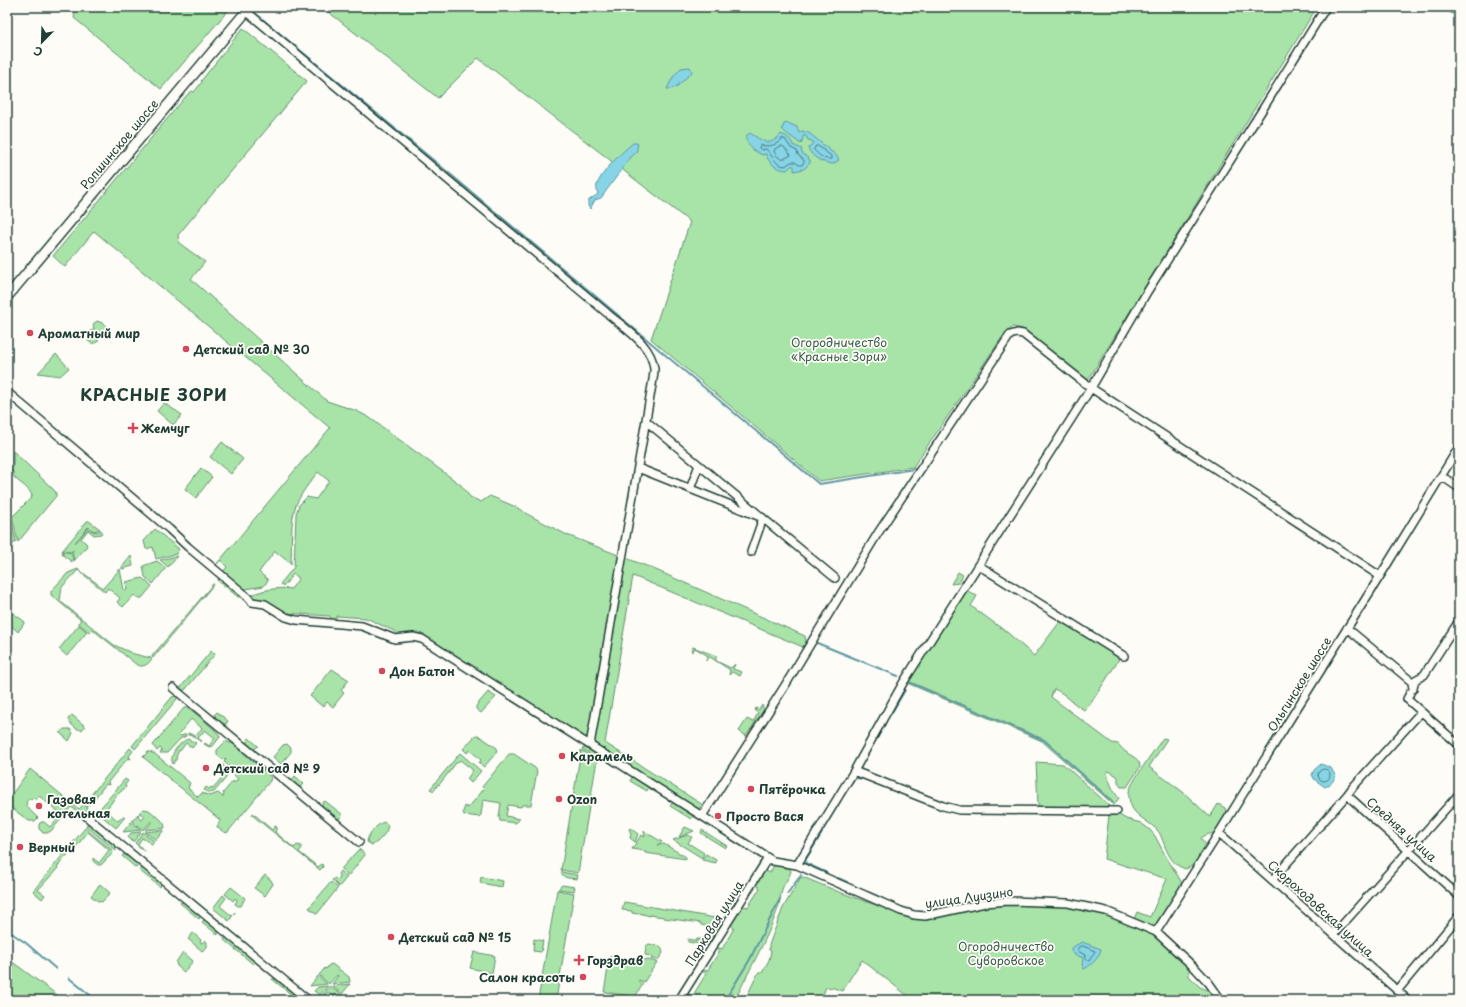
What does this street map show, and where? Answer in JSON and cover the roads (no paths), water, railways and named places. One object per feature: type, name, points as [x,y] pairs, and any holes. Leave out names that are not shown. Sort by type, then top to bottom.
[{"type":"main road","name":"Ропшинское шоссе","points":[[7,297],[248,9]]},
{"type":"street","points":[[797,865],[854,771],[903,683],[1091,388],[1148,292],[1326,7]]},
{"type":"street","points":[[248,9],[638,339],[648,351],[654,370],[590,745]]},
{"type":"street","points":[[702,816],[786,684],[878,533],[1010,335],[1017,333],[1022,334],[1091,388],[1380,576]]},
{"type":"street","name":"улица Луизино","points":[[7,392],[164,524],[188,547],[252,602],[265,604],[286,617],[296,620],[362,626],[395,639],[413,637],[422,639],[768,858],[778,862],[797,865],[901,911],[914,915],[925,916],[986,903],[1008,900],[1054,902],[1086,906],[1106,911],[1156,932],[1209,983],[1221,1000]]},
{"type":"street","points":[[646,421],[835,578]]},
{"type":"street","name":"Ольгинское шоссе","points":[[1156,932],[1380,576],[1459,447]]},
{"type":"street","points":[[690,489],[699,464]]},
{"type":"street","points":[[638,468],[763,518]]},
{"type":"street","points":[[1440,478],[1446,478],[1459,488]]},
{"type":"street","points":[[751,552],[763,518]]},
{"type":"street","points":[[978,565],[1124,656]]},
{"type":"street","points":[[1459,621],[1424,675],[1415,680],[1407,699],[1459,745]]},
{"type":"street","points":[[1347,628],[1412,682],[1411,691]]},
{"type":"street","points":[[173,688],[359,842]]},
{"type":"street","points":[[1272,879],[1353,787],[1422,712]]},
{"type":"street","points":[[854,771],[943,806],[960,810],[1117,811]]},
{"type":"street","points":[[1334,934],[1459,794]]},
{"type":"street","name":"Средняя улица","points":[[1347,795],[1459,896]]},
{"type":"street","points":[[87,817],[308,1000]]},
{"type":"street","name":"Скороходовская улица","points":[[1219,833],[1408,1000]]},
{"type":"street","name":"Парковая улица","points":[[679,1000],[768,858]]},
{"type":"street","points":[[1397,990],[1459,916]]},
{"type":"water","points":[[690,67],[692,72],[683,81],[674,88],[667,89],[673,77],[681,68]]},
{"type":"water","points":[[788,123],[797,127],[799,133],[802,131],[809,133],[837,156],[839,160],[833,164],[822,161],[812,155],[808,148],[813,143],[812,141],[808,140],[804,135],[801,144],[782,129],[784,124]]},
{"type":"water","points":[[750,133],[766,142],[773,141],[781,134],[785,136],[790,139],[793,145],[802,149],[801,152],[810,160],[810,163],[804,169],[794,171],[794,166],[791,166],[787,170],[776,167],[771,163],[766,154],[762,155],[752,149],[746,140],[746,136]]},
{"type":"water","points":[[633,143],[638,144],[636,153],[631,157],[601,198],[595,200],[590,209],[588,206],[588,201],[598,194],[597,186],[599,180],[607,168]]},
{"type":"water","points":[[1321,764],[1331,768],[1335,775],[1332,782],[1325,787],[1315,780],[1312,775],[1314,770]]},
{"type":"water","points":[[1082,942],[1101,949],[1095,961],[1084,969],[1082,965],[1083,958],[1071,951],[1071,948]]},
{"type":"waterway","points":[[255,13],[450,174],[819,484],[914,469]]},
{"type":"waterway","points":[[817,643],[898,676]]},
{"type":"waterway","points":[[909,682],[1044,740],[1113,802]]},
{"type":"waterway","points":[[891,714],[905,690]]},
{"type":"waterway","points":[[860,768],[886,722]]},
{"type":"waterway","points":[[844,795],[855,778],[865,779]]},
{"type":"waterway","points":[[824,828],[841,800]]},
{"type":"waterway","points":[[822,833],[805,863],[827,873]]},
{"type":"waterway","points":[[787,894],[801,875]]},
{"type":"waterway","points":[[838,878],[847,882]]},
{"type":"waterway","points":[[868,892],[882,898]]},
{"type":"waterway","points":[[725,1000],[749,961],[780,899]]},
{"type":"waterway","points":[[919,912],[928,911]]},
{"type":"waterway","points":[[7,930],[26,943],[56,969]]},
{"type":"waterway","points":[[69,978],[96,1000]]},
{"type":"place","name":"Ароматный мир","points":[[30,333]]},
{"type":"place","name":"Детский сад № 30","points":[[186,349]]},
{"type":"place","name":"Жемчуг","points":[[133,428]]},
{"type":"place","name":"Дон Батон","points":[[382,671]]},
{"type":"place","name":"Карамель","points":[[562,756]]},
{"type":"place","name":"Детский сад № 9","points":[[206,768]]},
{"type":"place","name":"Пятёрочка","points":[[751,789]]},
{"type":"place","name":"Ozon","points":[[559,799]]},
{"type":"place","name":"Газовая котельная","points":[[39,806]]},
{"type":"place","name":"Просто Вася","points":[[718,816]]},
{"type":"place","name":"Верный","points":[[20,847]]},
{"type":"place","name":"Детский сад № 15","points":[[391,937]]},
{"type":"place","name":"Горздрав","points":[[579,960]]},
{"type":"place","name":"Салон красоты","points":[[583,977]]},
{"type":"district","name":"КРАСНЫЕ ЗОРИ","points":[[154,394]]},
{"type":"park label","name":"Огородничество «Красные Зори»","points":[[839,349]]},
{"type":"park label","name":"Огородничество Суворовское","points":[[1006,953]]}]
